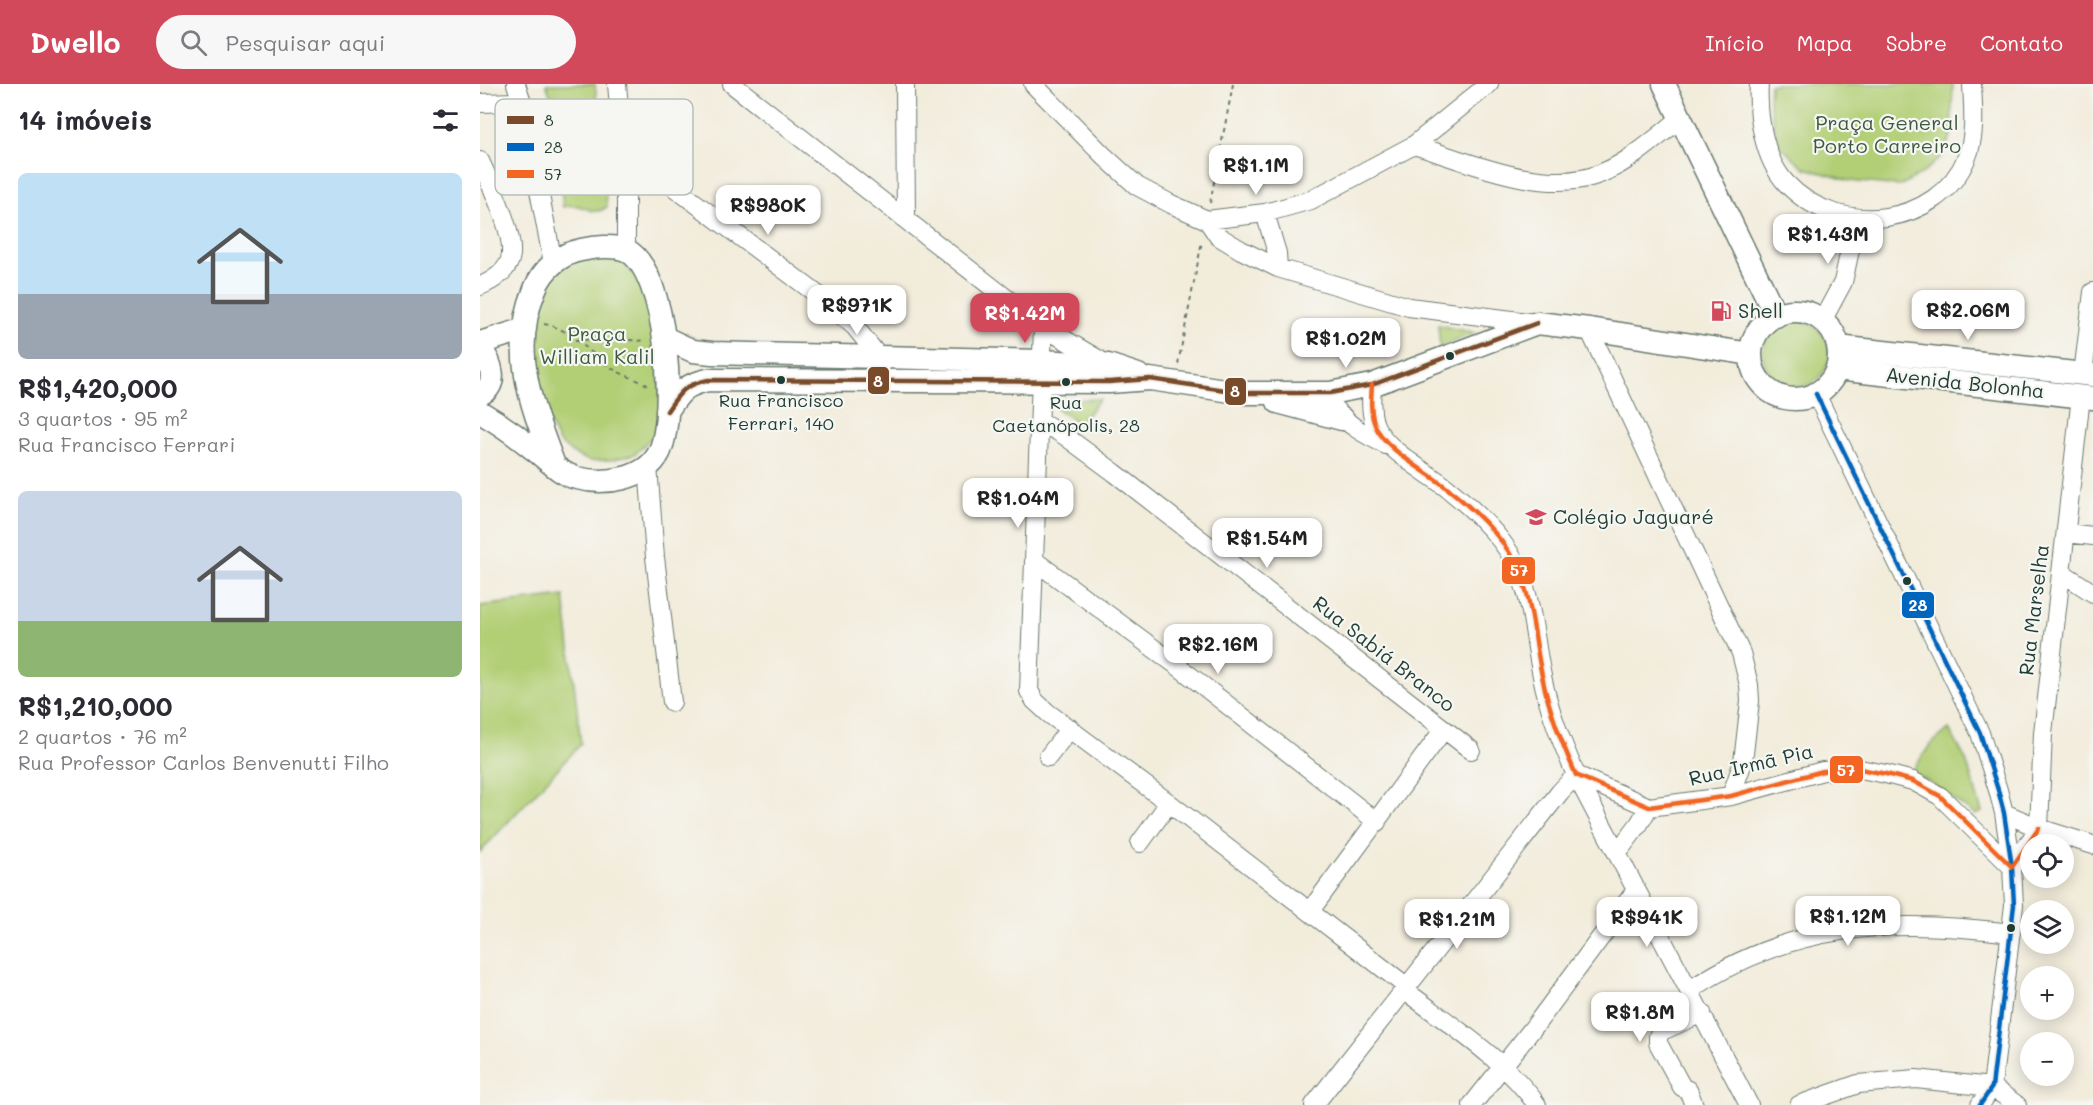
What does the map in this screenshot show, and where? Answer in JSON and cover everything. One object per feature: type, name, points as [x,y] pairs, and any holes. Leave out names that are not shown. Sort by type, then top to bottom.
[{"type":"main road","points":[[1664,84],[1776,316]]},
{"type":"main road","points":[[480,412],[515,435],[564,473],[577,478],[600,481],[634,475],[648,466],[659,452],[667,411],[665,338],[659,306],[650,280],[638,261],[626,250],[593,248],[573,252],[553,263],[543,273],[534,291],[523,350],[525,375],[531,403],[554,465]]},
{"type":"main road","points":[[1787,312],[1812,315],[1822,321],[1833,332],[1838,347],[1837,369],[1832,379],[1816,394],[1807,397],[1789,399],[1765,387],[1755,372],[1751,354],[1758,332],[1769,320],[1787,312]]},
{"type":"main road","points":[[1245,393],[1330,393],[1372,384],[1537,323],[1751,354]]},
{"type":"main road","points":[[480,343],[526,325]]},
{"type":"main road","points":[[665,338],[693,351],[712,353],[879,357],[1043,370],[1109,382],[1150,379]]},
{"type":"main road","name":"Avenida Bolonha","points":[[1838,347],[2088,374]]},
{"type":"main road","points":[[480,348],[486,355],[492,377],[490,386],[480,394]]},
{"type":"main road","points":[[667,411],[680,391],[692,383],[708,380],[884,380],[1108,365],[1150,379],[1245,393],[1342,419]]},
{"type":"main road","name":"Avenida Bolonha","points":[[1837,369],[2087,397]]},
{"type":"street","points":[[516,84],[521,99]]},
{"type":"street","points":[[617,84],[618,99]]},
{"type":"street","points":[[732,84],[1044,327],[1108,365]]},
{"type":"street","points":[[905,84],[906,219]]},
{"type":"street","points":[[1033,84],[1137,186],[1207,220],[1265,213],[1311,200],[1414,146],[1489,84]]},
{"type":"street","points":[[1759,84],[1759,108],[1768,152],[1785,182],[1810,202],[1840,215],[1857,218],[1884,218],[1912,211],[1934,199],[1952,182],[1967,157],[1970,146],[1973,121],[1971,84]]},
{"type":"street","points":[[480,103],[495,103]]},
{"type":"street","points":[[1414,146],[1515,177],[1554,182],[1570,181],[1602,173],[1640,152],[1681,118]]},
{"type":"street","points":[[480,161],[503,216],[510,240],[511,255],[507,266],[492,281],[480,286]]},
{"type":"street","points":[[540,195],[553,263]]},
{"type":"street","points":[[624,195],[626,250]]},
{"type":"street","points":[[684,195],[822,298],[855,327],[879,357],[884,380]]},
{"type":"street","points":[[1265,213],[1277,253],[1278,268]]},
{"type":"street","points":[[1822,321],[1843,282],[1857,218]]},
{"type":"street","points":[[1207,220],[1218,236],[1240,250],[1278,268],[1409,306],[1537,323]]},
{"type":"street","points":[[2088,374],[2093,292]]},
{"type":"street","points":[[1044,327],[1028,679],[1029,691],[1035,701],[1047,713],[1070,728],[1310,911],[1502,1066],[1529,1093],[1537,1105]]},
{"type":"street","points":[[1590,329],[1740,653],[1749,685],[1750,701],[1743,762],[1731,796]]},
{"type":"street","points":[[1372,384],[1372,414],[1375,426],[1394,448],[1481,516],[1503,543],[1516,565],[1528,593],[1542,677],[1556,728],[1576,775],[1749,1105]]},
{"type":"street","points":[[1330,393],[1334,408],[1342,419],[1365,435],[1394,448]]},
{"type":"street","points":[[1816,394],[1980,733],[2004,813],[2012,867],[2014,905],[1992,1087],[1980,1105]]},
{"type":"street","name":"Rua Marselha","points":[[2038,828],[2043,733],[2061,572],[2087,397]]},
{"type":"street","name":"Rua Sabiá Branco","points":[[1040,421],[1065,436],[1115,473],[1471,750]]},
{"type":"street","points":[[648,466],[655,557],[672,702]]},
{"type":"street","points":[[2066,533],[2093,536]]},
{"type":"street","points":[[1035,561],[1179,667],[1377,822]]},
{"type":"street","points":[[2061,572],[2093,593]]},
{"type":"street","points":[[1048,757],[1070,728]]},
{"type":"street","points":[[1310,911],[1444,729]]},
{"type":"street","name":"Rua Irmã Pia","points":[[1649,807],[1731,796],[1823,771],[1860,769],[1913,781],[1940,796],[2012,867]]},
{"type":"street","points":[[1576,775],[1649,807],[1617,853]]},
{"type":"street","points":[[1314,1105],[1560,792],[1576,775]]},
{"type":"street","points":[[1140,843],[1169,803]]},
{"type":"street","points":[[2004,813],[2038,828],[2093,845]]},
{"type":"street","points":[[2012,867],[2038,828]]},
{"type":"street","points":[[1472,1105],[1537,1023],[1636,890]]},
{"type":"street","points":[[1690,990],[1718,971],[1792,941],[1814,935],[1863,927],[1920,926],[1971,928],[2011,933]]},
{"type":"street","points":[[1694,1105],[1688,1090],[1682,1086],[1658,1043],[1658,1036],[1662,1031],[1702,1013]]},
{"type":"street","points":[[1799,1105],[1858,1084],[1916,1079],[1992,1087],[2017,1105]]},
{"type":"path","points":[[526,325],[550,325],[567,333],[613,369],[654,388]]},
{"type":"path","points":[[575,340],[659,340],[665,338]]},
{"type":"green space","points":[[546,84],[595,84],[596,99],[552,99]]},
{"type":"green space","name":"Praça General Porto Carreiro","points":[[1770,84],[1953,84],[1951,136],[1941,157],[1923,173],[1900,186],[1850,181],[1805,168],[1779,145],[1769,102]]},
{"type":"green space","points":[[562,195],[606,195],[607,207],[602,210],[595,211],[576,206],[563,207]]},
{"type":"green space","name":"Praça William Kalil","points":[[612,253],[637,277],[654,313],[662,411],[652,437],[635,454],[611,460],[589,461],[572,453],[558,441],[546,415],[533,349],[538,303],[561,264]]},
{"type":"green space","points":[[1802,321],[1820,330],[1827,341],[1829,354],[1827,367],[1820,378],[1809,385],[1790,387],[1772,378],[1765,367],[1763,348],[1772,330],[1783,323]]},
{"type":"green space","points":[[1438,325],[1475,333],[1440,347]]},
{"type":"green space","points":[[1100,399],[1080,424],[1057,409],[1057,403],[1062,400]]},
{"type":"green space","points":[[564,596],[581,744],[480,852],[480,606]]},
{"type":"green space","points":[[1949,729],[1966,760],[1982,812],[1975,815],[1925,779],[1911,773],[1930,745]]},
{"type":"transit line","name":"8","points":[[667,411],[683,390],[693,384],[708,380],[1109,382],[1150,379],[1245,393],[1330,393],[1372,385],[1537,323]]},
{"type":"transit line","name":"57","points":[[1372,385],[1372,416],[1380,434],[1407,460],[1447,488],[1476,513],[1496,534],[1512,557],[1520,573],[1530,606],[1548,702],[1576,775],[1649,807],[1731,796],[1823,771],[1860,769],[1886,774],[1913,781],[1940,796],[2012,867],[2039,828]]},
{"type":"transit line","name":"28","points":[[1816,394],[1980,733],[2004,813],[2012,867],[2014,905],[1992,1087],[1980,1105]]},
{"type":"place","name":"Shell","points":[[1721,311]]},
{"type":"place","name":"Rua Francisco Ferrari, 140","points":[[781,380]]},
{"type":"place","name":"Rua Caetanópolis, 28","points":[[1066,382]]},
{"type":"place","name":"Colégio Jaguaré","points":[[1536,517]]}]
